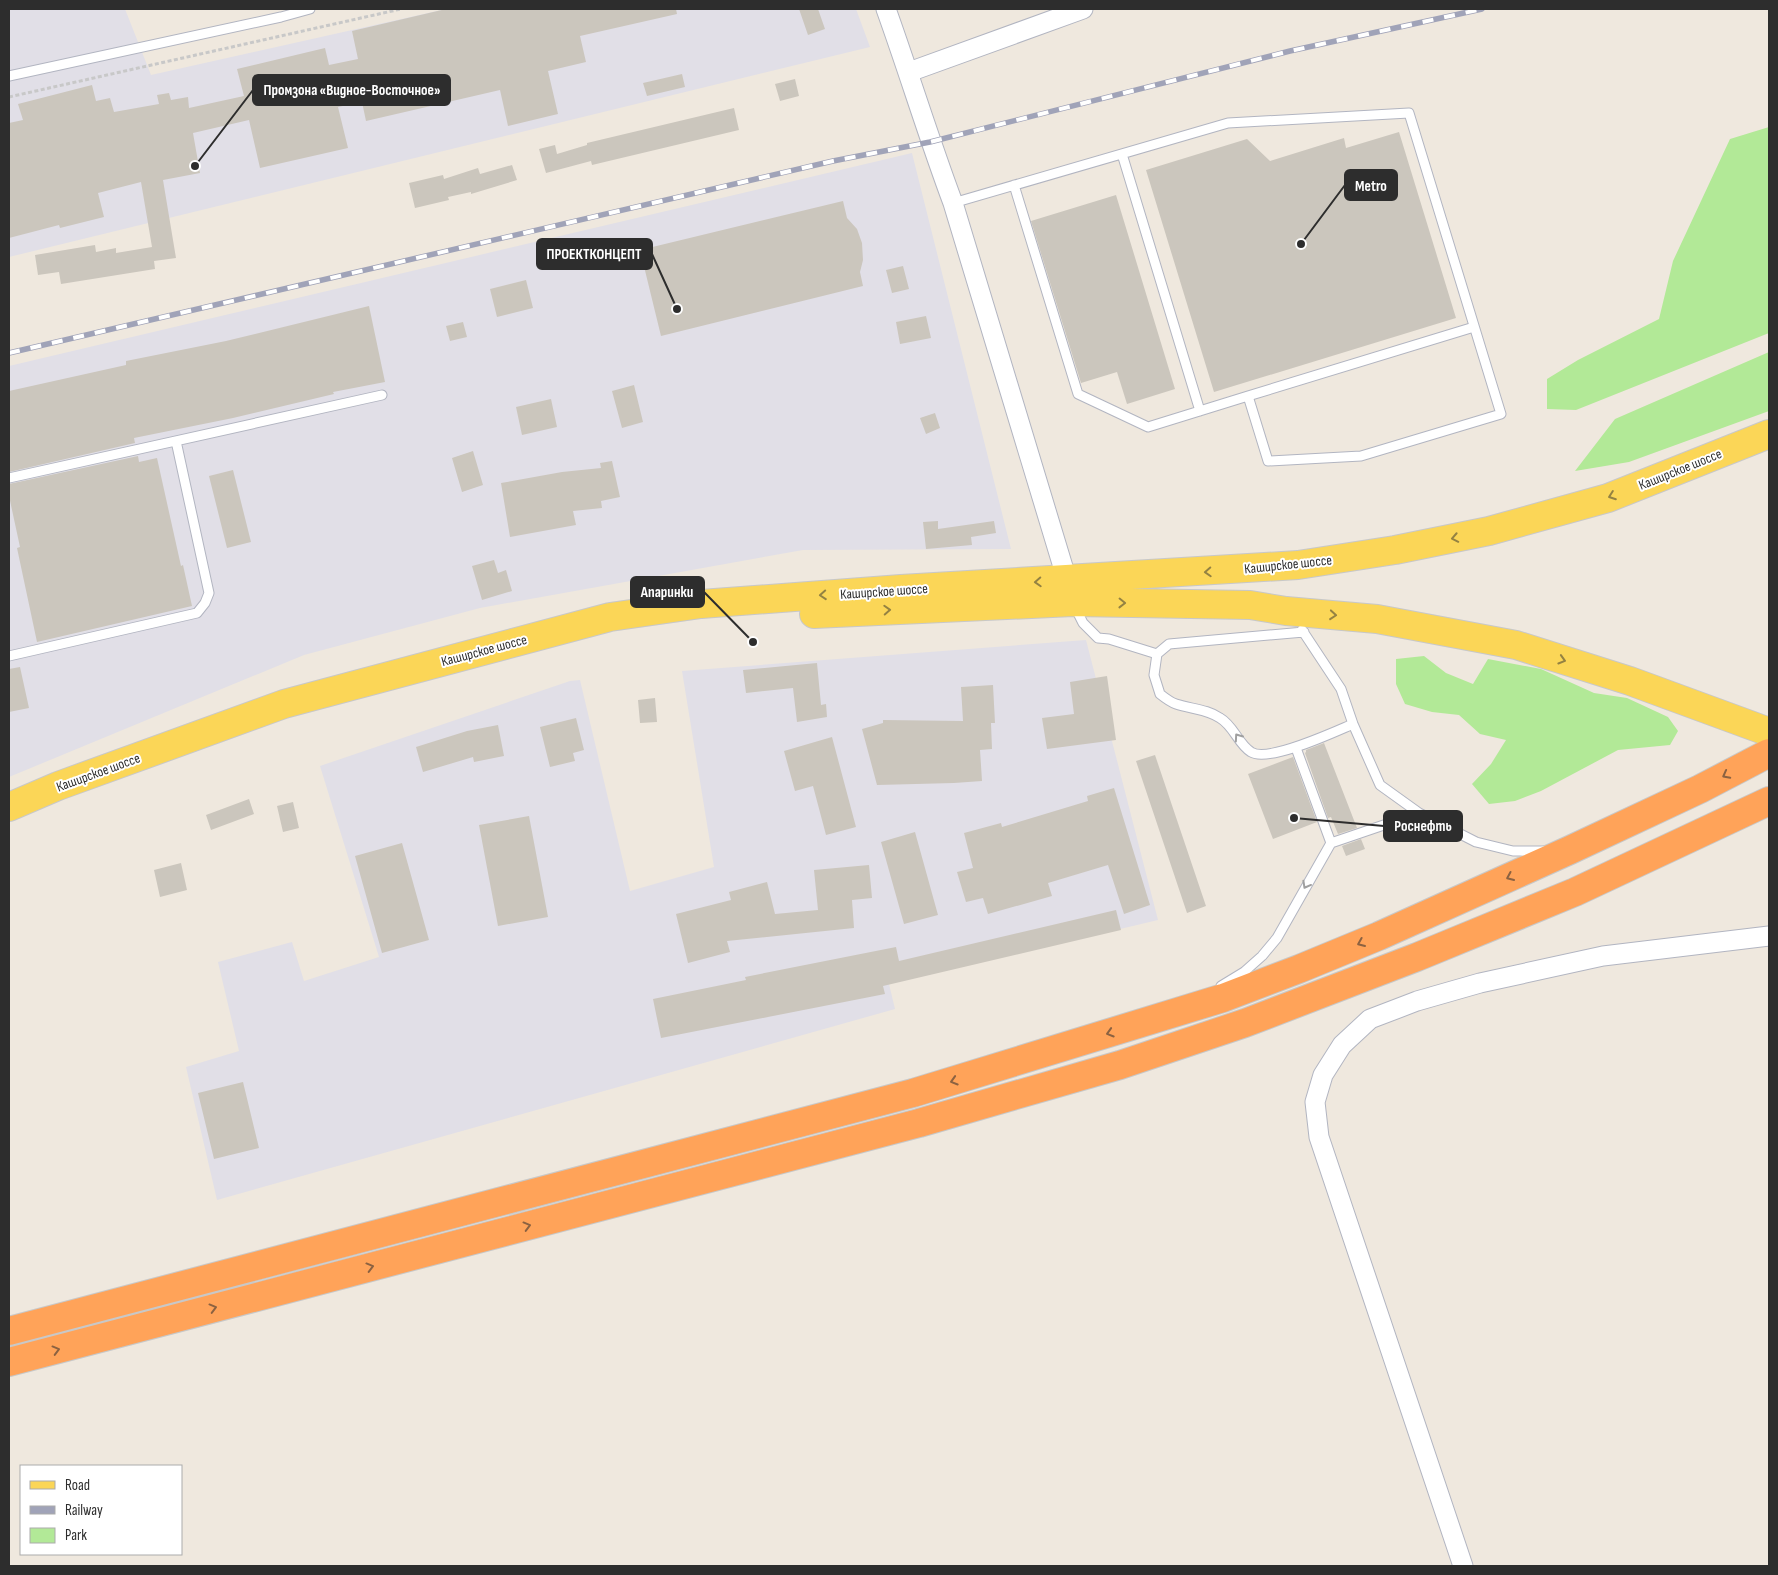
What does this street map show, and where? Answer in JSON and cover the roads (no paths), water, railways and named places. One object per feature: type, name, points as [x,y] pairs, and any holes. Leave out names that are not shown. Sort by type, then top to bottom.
[{"type":"highway","points":[[9,1331],[913,1093],[1223,998],[1379,936],[1570,850],[1700,789],[1769,752]]},
{"type":"highway","points":[[9,1362],[919,1123],[1120,1065],[1245,1023],[1426,953],[1575,892],[1769,801]]},
{"type":"main road","name":"Каширское шоссе","points":[[9,825],[46,809],[288,718],[394,684],[544,647],[635,628],[1070,591],[1298,566],[1376,553],[1489,531],[1608,498],[1769,434]]},
{"type":"main road","points":[[1257,569],[1241,573],[1236,579],[1234,586],[1236,594],[1241,600],[1250,605],[1295,622],[1377,619],[1516,645],[1630,681],[1769,732]]},
{"type":"main road","name":"Каширское шоссе","points":[[9,807],[58,786],[284,704],[610,617],[701,604],[901,589],[1070,591]]},
{"type":"main road","points":[[1070,591],[1250,605]]},
{"type":"street","points":[[886,9],[909,72],[930,142],[953,203],[1070,591]]},
{"type":"street","points":[[909,72],[1083,9]]},
{"type":"street","points":[[1463,1566],[1319,1137],[1315,1102],[1323,1075],[1342,1045],[1370,1019],[1417,1001],[1480,983],[1603,956],[1769,936]]},
{"type":"lane","points":[[9,76],[281,17],[310,9]]},
{"type":"lane","points":[[953,203],[1228,123],[1409,113],[1501,414],[1361,456],[1268,461],[1248,396]]},
{"type":"lane","points":[[1122,154],[1200,411]]},
{"type":"lane","points":[[1014,185],[1078,394],[1148,427],[1474,327]]},
{"type":"lane","points":[[9,478],[382,395]]},
{"type":"lane","points":[[9,656],[197,613],[205,603],[208,593],[176,441]]},
{"type":"lane","points":[[1070,591],[1083,623],[1098,638],[1109,639],[1157,654]]},
{"type":"lane","points":[[1353,724],[1296,748],[1253,754],[1245,748],[1221,718],[1204,711],[1175,704],[1160,694],[1154,675],[1157,654],[1170,644],[1295,622],[1341,689],[1353,724],[1380,786],[1420,813],[1476,842],[1513,851],[1570,850]]},
{"type":"lane","points":[[1296,748],[1331,843]]},
{"type":"lane","points":[[1137,1025],[1210,993],[1244,972],[1262,956],[1276,938],[1331,843],[1420,813]]},
{"type":"railway","points":[[9,353],[833,161],[930,142],[1290,51],[1482,9]]},
{"type":"place","name":"Промзона «Видное-Восточное»","points":[[195,166]]},
{"type":"place","name":"Metro","points":[[1301,244]]},
{"type":"place","name":"ПРОЕКТКОНЦЕПТ","points":[[677,309]]},
{"type":"place","name":"Апаринки","points":[[753,642]]},
{"type":"place","name":"Роснефть","points":[[1294,818]]}]
